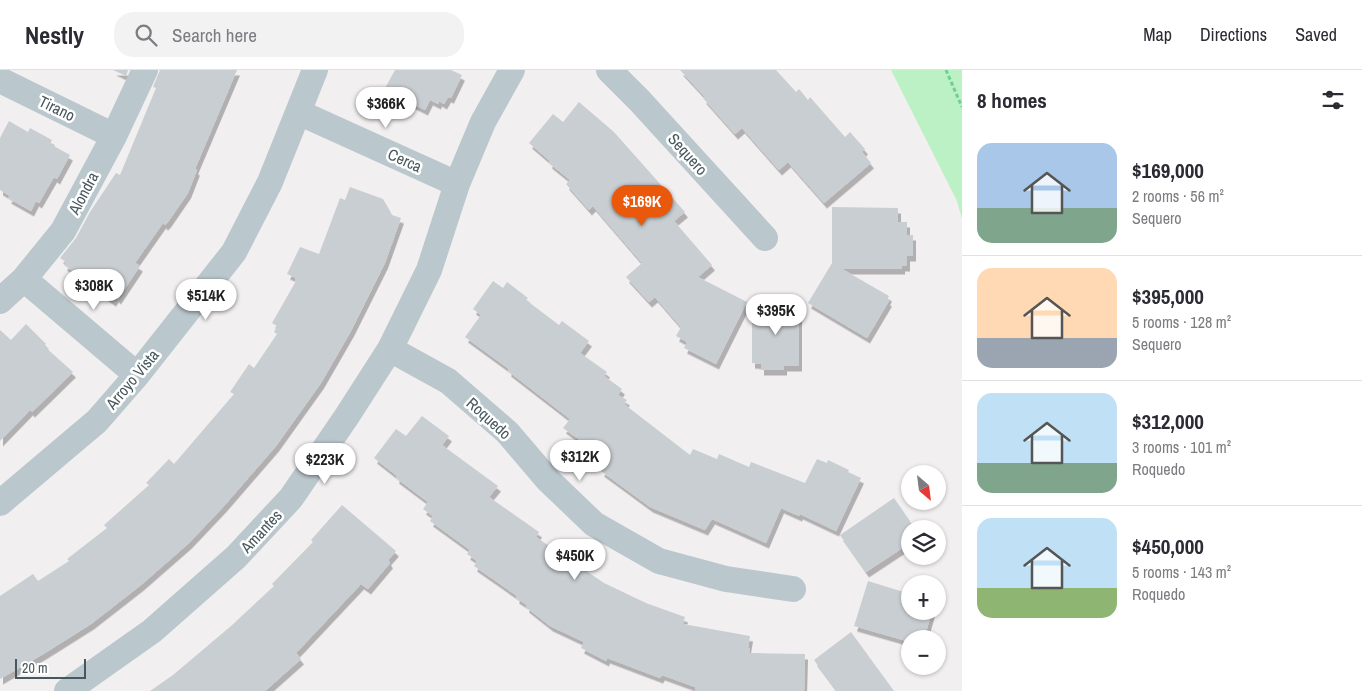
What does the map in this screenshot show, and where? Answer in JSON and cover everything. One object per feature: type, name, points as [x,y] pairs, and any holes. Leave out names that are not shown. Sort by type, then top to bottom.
[{"type":"street","name":"Alondra","points":[[0,302],[24,279],[62,231],[114,136],[145,70]]},
{"type":"street","name":"Arroyo Vista","points":[[0,503],[96,421],[137,375],[234,252],[270,182],[314,70]]},
{"type":"street","points":[[457,184],[483,122],[512,70]]},
{"type":"street","name":"Sequero","points":[[609,70],[639,100],[765,238]]},
{"type":"street","name":"Tirano","points":[[0,80],[114,136]]},
{"type":"street","name":"Cerca","points":[[298,112],[457,184]]},
{"type":"street","name":"Amantes","points":[[67,691],[152,631],[236,558],[291,498],[390,349],[429,270],[457,184]]},
{"type":"street","points":[[24,279],[137,375]]},
{"type":"street","name":"Roquedo","points":[[390,349],[448,381],[455,387],[507,432],[548,480],[594,524],[659,561],[726,580],[793,589]]},
{"type":"path","points":[[946,70],[962,107]]},
{"type":"green space","points":[[891,70],[962,70],[962,219],[957,201]]},
{"type":"building","points":[[113,70],[128,70],[126,76]]},
{"type":"building","points":[[160,70],[237,70],[195,169],[197,170],[188,193],[168,222],[165,225],[163,223],[135,263],[140,266],[118,299],[116,297],[113,301],[79,278],[80,276],[64,265],[66,262],[60,258],[76,238],[90,212],[116,173],[120,175],[156,88],[153,87]]},
{"type":"building","points":[[395,70],[451,70],[462,75],[451,98],[448,97],[444,104],[439,101],[438,104],[430,100],[425,110],[384,90]]},
{"type":"building","points":[[680,70],[776,70],[796,92],[799,89],[808,100],[810,97],[845,137],[850,132],[865,149],[862,152],[871,163],[824,203],[788,162],[779,170],[742,128],[735,134]]},
{"type":"building","points":[[579,102],[614,132],[685,212],[674,221],[712,265],[698,277],[747,302],[716,364],[684,348],[687,342],[676,336],[681,327],[655,297],[649,302],[626,277],[642,263],[593,206],[589,210],[566,184],[570,180],[529,143],[553,114],[563,122]]},
{"type":"building","points":[[9,121],[28,132],[30,128],[52,140],[50,144],[70,155],[57,179],[54,177],[39,203],[36,201],[31,211],[8,198],[10,196],[0,190],[0,138]]},
{"type":"building","points":[[350,187],[383,199],[392,215],[401,218],[385,263],[351,331],[321,383],[276,446],[189,543],[141,585],[91,624],[0,679],[0,596],[33,574],[38,581],[69,561],[67,559],[107,528],[104,525],[149,485],[146,483],[169,459],[174,464],[234,394],[230,392],[249,364],[254,368],[277,334],[274,332],[277,326],[272,323],[296,281],[296,278],[287,274],[300,247],[319,254],[340,198],[345,200]]},
{"type":"building","points":[[832,207],[898,208],[898,222],[907,222],[907,235],[913,235],[913,256],[907,256],[907,266],[902,266],[902,269],[842,269],[889,296],[887,300],[889,301],[867,338],[808,303],[832,263]]},
{"type":"building","points":[[493,281],[503,288],[507,282],[528,298],[526,300],[559,325],[562,321],[589,341],[580,353],[607,372],[604,376],[622,389],[618,395],[627,400],[624,404],[690,455],[693,449],[717,459],[719,454],[749,467],[751,462],[805,483],[817,459],[827,463],[828,460],[861,478],[836,531],[800,514],[799,516],[781,508],[766,543],[712,519],[705,530],[650,507],[601,471],[609,461],[563,428],[570,419],[508,371],[509,369],[465,337],[481,315],[473,309]]},
{"type":"building","points":[[752,304],[799,304],[799,366],[784,366],[784,370],[761,370],[761,364],[752,363]]},
{"type":"building","points":[[26,324],[46,344],[44,346],[73,372],[32,412],[30,410],[0,441],[0,330],[11,340]]},
{"type":"building","points":[[422,416],[449,436],[442,445],[498,486],[489,497],[539,532],[536,537],[604,583],[646,603],[685,617],[683,624],[750,636],[749,653],[805,654],[804,691],[695,691],[695,687],[662,675],[660,678],[607,658],[606,661],[581,648],[584,642],[550,626],[526,607],[527,605],[516,598],[517,596],[474,566],[477,561],[467,554],[470,550],[430,521],[433,516],[423,509],[428,502],[396,478],[397,476],[374,458],[396,429],[406,436]]},
{"type":"building","points":[[894,498],[909,520],[901,520],[901,549],[866,572],[840,535]]},
{"type":"building","points":[[342,505],[396,551],[388,560],[390,563],[368,589],[361,584],[296,653],[301,659],[265,691],[150,691],[173,675],[231,626],[274,586],[272,584],[313,542],[311,540]]},
{"type":"building","points":[[868,581],[901,591],[901,620],[929,620],[927,630],[901,630],[901,639],[854,626]]},
{"type":"building","points":[[851,632],[894,691],[837,691],[814,660]]}]
